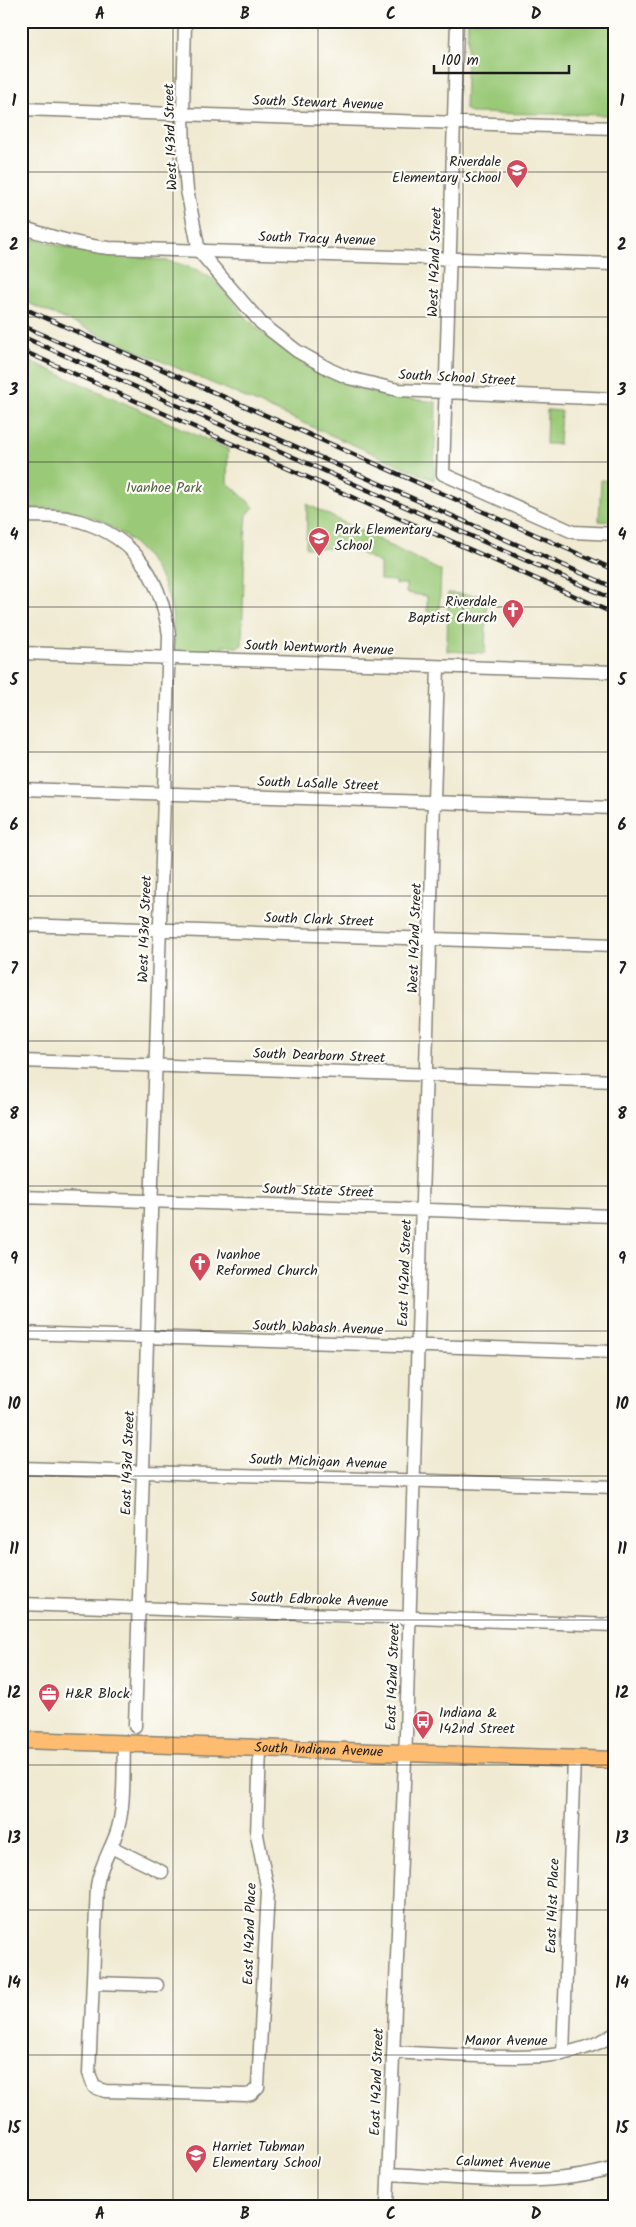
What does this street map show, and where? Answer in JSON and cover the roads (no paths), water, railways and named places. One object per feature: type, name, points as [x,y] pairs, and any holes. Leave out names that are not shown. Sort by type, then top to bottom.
[{"type":"main road","name":"South Indiana Avenue","points":[[21,1740],[615,1760]]},
{"type":"street","name":"West 143rd Street","points":[[186,21],[182,114],[188,190],[199,251]]},
{"type":"street","name":"West 142nd Street","points":[[457,21],[443,474],[573,532],[615,534]]},
{"type":"street","name":"South Stewart Avenue","points":[[21,109],[615,128]]},
{"type":"street","name":"South Tracy Avenue","points":[[21,227],[86,246],[615,264]]},
{"type":"street","name":"South School Street","points":[[199,251],[262,323],[314,361],[349,378],[398,390],[446,394],[615,399]]},
{"type":"street","name":"West 143rd Street","points":[[21,516],[58,517],[78,521],[109,533],[125,543],[139,556],[159,592],[166,618],[168,657],[152,1201]]},
{"type":"street","name":"South Wentworth Avenue","points":[[21,653],[615,672]]},
{"type":"street","name":"West 142nd Street","points":[[422,1210],[438,667]]},
{"type":"street","name":"South LaSalle Street","points":[[21,790],[615,808]]},
{"type":"street","name":"South Clark Street","points":[[21,925],[615,945]]},
{"type":"street","name":"South Dearborn Street","points":[[21,1061],[615,1081]]},
{"type":"street","name":"South State Street","points":[[21,1197],[615,1216]]},
{"type":"street","name":"East 143rd Street","points":[[135,1726],[152,1201]]},
{"type":"street","name":"East 142nd Street","points":[[387,2206],[406,1754],[422,1210]]},
{"type":"street","name":"South Wabash Avenue","points":[[21,1333],[615,1352]]},
{"type":"street","name":"South Michigan Avenue","points":[[21,1468],[615,1487]]},
{"type":"street","name":"South Edbrooke Avenue","points":[[21,1604],[615,1625]]},
{"type":"street","points":[[124,1744],[121,1814],[118,1829],[102,1863],[97,1886],[94,1983],[157,1985]]},
{"type":"street","name":"East 142nd Place","points":[[94,1983],[89,2073],[94,2086],[105,2091],[236,2095],[246,2095],[255,2091],[259,2080],[268,1891],[257,1835],[260,1749]]},
{"type":"street","name":"East 141st Place","points":[[563,2054],[574,1759]]},
{"type":"street","points":[[111,1846],[162,1872]]},
{"type":"street","name":"Manor Avenue","points":[[394,2052],[525,2058],[550,2057],[588,2048],[615,2034]]},
{"type":"street","name":"Calumet Avenue","points":[[388,2174],[534,2180],[578,2176],[615,2168]]},
{"type":"railway","points":[[21,307],[615,570]]},
{"type":"railway","points":[[21,325],[615,588]]},
{"type":"railway","points":[[21,336],[615,600]]},
{"type":"railway","points":[[21,350],[615,614]]},
{"type":"place","name":"Riverdale Elementary School","points":[[517,189]]},
{"type":"place","name":"Park Elementary School","points":[[319,557]]},
{"type":"place","name":"Riverdale Baptist Church","points":[[513,629]]},
{"type":"place","name":"Ivanhoe Reformed Church","points":[[200,1282]]},
{"type":"place","name":"H&R Block","points":[[49,1713]]},
{"type":"place","name":"Indiana & 142nd Street","points":[[423,1740]]},
{"type":"place","name":"Harriet Tubman Elementary School","points":[[196,2174]]},
{"type":"park label","name":"Ivanhoe Park","points":[[164,488]]}]
